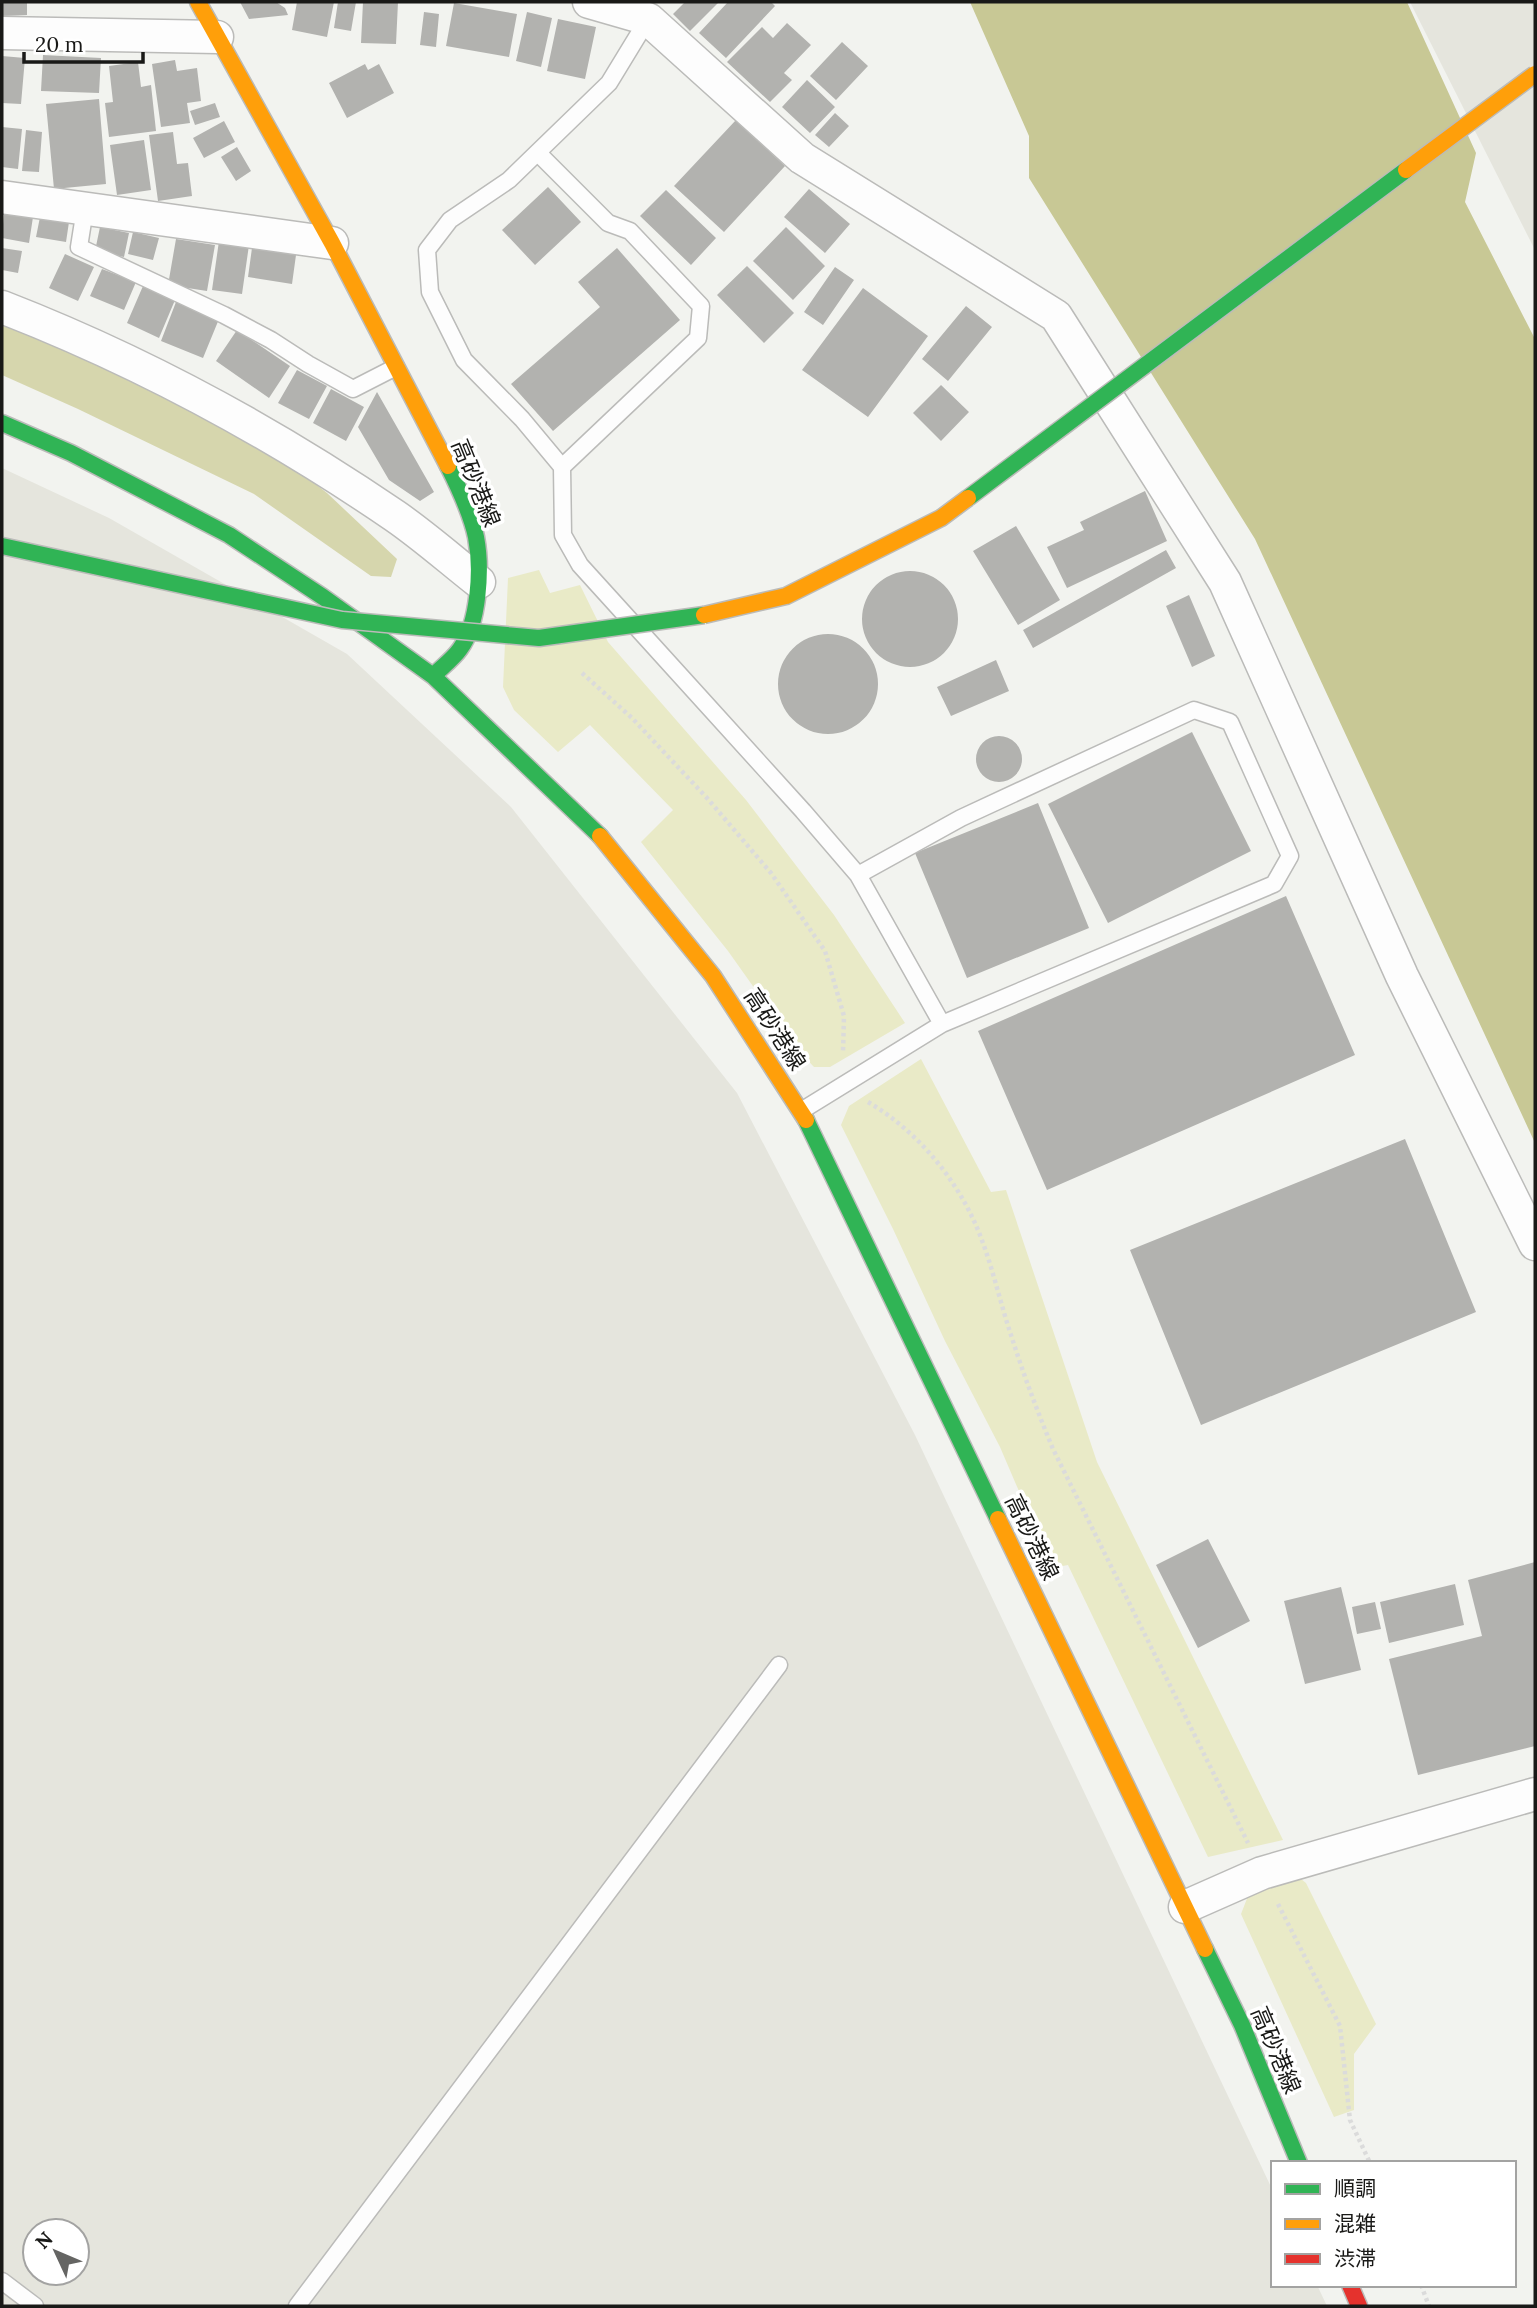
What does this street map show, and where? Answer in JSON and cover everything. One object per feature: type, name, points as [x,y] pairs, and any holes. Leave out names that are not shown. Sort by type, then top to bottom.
[{"type":"main road","name":"高砂港線","points":[[198,2],[332,243],[458,486],[476,537],[479,582],[471,628],[460,649],[433,676],[594,828],[713,976],[801,1111],[1242,2025],[1298,2161]]},
{"type":"main road","points":[[2,545],[342,620],[539,638],[691,618],[786,596],[941,518],[1535,74]]},
{"type":"main road","points":[[2,423],[71,453],[229,535],[323,597],[433,676]]},
{"type":"main road","points":[[1351,2287],[1359,2306]]},
{"type":"street","points":[[589,2],[648,19],[802,158],[1056,316],[1225,582],[1402,976],[1535,1244]]},
{"type":"street","points":[[2,33],[217,37]]},
{"type":"street","points":[[2,197],[332,243]]},
{"type":"street","points":[[2,307],[105,349],[202,397],[281,443],[397,517],[479,582]]},
{"type":"street","points":[[1185,1908],[1262,1873],[1535,1794]]},
{"type":"lane","points":[[648,19],[609,83],[509,180],[450,220],[427,250],[430,292],[464,360],[522,419],[562,467],[563,535],[580,565],[858,875],[942,1024]]},
{"type":"lane","points":[[538,153],[608,223],[631,231],[701,306],[698,338],[562,467]]},
{"type":"lane","points":[[85,209],[79,247],[225,315],[353,389],[396,368]]},
{"type":"lane","points":[[801,1111],[942,1024],[1274,884],[1290,856],[1230,722],[1194,710],[961,818],[858,875]]},
{"type":"lane","points":[[297,2306],[779,1665]]},
{"type":"lane","points":[[2,2281],[35,2306]]},
{"type":"path","points":[[581,673],[632,718],[707,798],[771,873],[825,951],[844,1016],[842,1086],[875,1106],[909,1133],[938,1163],[968,1210],[987,1258],[1036,1408],[1054,1449],[1339,2026],[1350,2120],[1369,2161]]},
{"type":"path","points":[[1422,2287],[1429,2306]]},
{"type":"shaded area","points":[[970,2],[1407,2],[1476,153],[1465,202],[1535,339],[1535,1143],[1255,539],[1029,178],[1029,136]]},
{"type":"shaded area","points":[[1410,2],[1535,2],[1535,250]]},
{"type":"shaded area","points":[[2,323],[146,383],[287,462],[327,493],[397,559],[391,577],[371,576],[254,494],[2,375]]},
{"type":"shaded area","points":[[2,468],[109,518],[347,654],[511,807],[737,1093],[915,1435],[1271,2187],[1271,2287],[1318,2287],[1327,2306],[2,2306]]},
{"type":"shaded area","points":[[539,570],[550,593],[580,585],[608,642],[746,800],[834,915],[905,1023],[830,1067],[814,1067],[799,1051],[728,951],[641,842],[673,810],[590,725],[558,752],[514,710],[503,687],[508,578]]},
{"type":"shaded area","points":[[921,1059],[991,1192],[1006,1190],[1097,1462],[1283,1840],[1208,1857],[1068,1565],[1052,1568],[1000,1447],[945,1341],[841,1125],[849,1106]]},
{"type":"shaded area","points":[[1296,1875],[1306,1883],[1376,2024],[1354,2054],[1354,2110],[1334,2117],[1241,1914],[1248,1896]]},
{"type":"building","points":[[2,2],[27,2],[27,15],[2,16]]},
{"type":"building","points":[[240,2],[276,2],[285,8],[288,15],[249,19]]},
{"type":"building","points":[[297,2],[334,2],[327,37],[292,30]]},
{"type":"building","points":[[338,2],[356,2],[351,31],[334,28]]},
{"type":"building","points":[[363,2],[398,2],[396,44],[361,43]]},
{"type":"building","points":[[685,2],[719,2],[690,31],[673,14]]},
{"type":"building","points":[[728,2],[771,2],[775,6],[726,58],[699,33]]},
{"type":"building","points":[[454,3],[517,14],[509,57],[446,46]]},
{"type":"building","points":[[424,12],[439,14],[436,47],[420,45]]},
{"type":"building","points":[[527,12],[552,18],[541,67],[516,61]]},
{"type":"building","points":[[558,19],[596,27],[585,79],[547,71]]},
{"type":"building","points":[[787,23],[811,45],[784,73],[792,80],[770,102],[727,62],[762,27],[773,38]]},
{"type":"building","points":[[842,42],[868,66],[836,100],[810,76]]},
{"type":"building","points":[[43,55],[101,58],[99,93],[41,91]]},
{"type":"building","points":[[2,56],[25,58],[21,104],[2,103]]},
{"type":"building","points":[[175,60],[177,71],[197,68],[201,101],[187,103],[190,123],[161,127],[152,64]]},
{"type":"building","points":[[138,62],[141,87],[151,85],[156,131],[109,137],[105,103],[113,102],[109,66]]},
{"type":"building","points":[[365,64],[368,70],[379,64],[394,93],[347,118],[329,83]]},
{"type":"building","points":[[807,80],[835,107],[810,133],[782,107]]},
{"type":"building","points":[[99,99],[106,184],[54,189],[46,104]]},
{"type":"building","points":[[215,103],[220,117],[195,125],[190,111]]},
{"type":"building","points":[[835,113],[849,126],[829,147],[815,135]]},
{"type":"building","points":[[736,120],[785,166],[724,232],[674,186]]},
{"type":"building","points":[[224,121],[235,142],[204,158],[193,138]]},
{"type":"building","points":[[2,127],[22,129],[18,169],[2,167]]},
{"type":"building","points":[[26,130],[42,132],[39,172],[22,171]]},
{"type":"building","points":[[173,132],[177,164],[188,163],[192,196],[158,201],[149,135]]},
{"type":"building","points":[[144,140],[151,190],[117,195],[110,145]]},
{"type":"building","points":[[237,147],[251,171],[236,181],[221,157]]},
{"type":"building","points":[[548,187],[581,222],[535,265],[502,230]]},
{"type":"building","points":[[809,189],[850,224],[825,253],[784,217]]},
{"type":"building","points":[[666,190],[716,238],[691,265],[640,216]]},
{"type":"building","points":[[4,211],[33,217],[29,243],[2,238]]},
{"type":"building","points":[[40,217],[69,222],[66,242],[36,237]]},
{"type":"building","points":[[100,227],[129,233],[124,257],[95,251]]},
{"type":"building","points":[[786,227],[825,266],[793,300],[753,261]]},
{"type":"building","points":[[133,232],[159,238],[153,260],[128,254]]},
{"type":"building","points":[[176,239],[215,245],[207,291],[168,285]]},
{"type":"building","points":[[219,241],[249,245],[242,294],[212,290]]},
{"type":"building","points":[[2,248],[22,251],[18,273],[2,270]]},
{"type":"building","points":[[252,248],[296,255],[292,284],[248,277]]},
{"type":"building","points":[[617,248],[680,320],[553,431],[511,384],[600,307],[578,282]]},
{"type":"building","points":[[65,254],[94,267],[78,301],[49,288]]},
{"type":"building","points":[[747,266],[794,313],[764,343],[717,295]]},
{"type":"building","points":[[835,267],[854,280],[823,325],[804,312]]},
{"type":"building","points":[[102,269],[136,282],[124,310],[90,296]]},
{"type":"building","points":[[143,286],[175,300],[159,338],[127,323]]},
{"type":"building","points":[[863,288],[928,336],[868,417],[802,370]]},
{"type":"building","points":[[176,302],[219,319],[203,358],[161,341]]},
{"type":"building","points":[[966,306],[992,327],[948,381],[922,359]]},
{"type":"building","points":[[237,330],[290,366],[269,398],[216,361]]},
{"type":"building","points":[[297,370],[327,386],[309,419],[278,403]]},
{"type":"building","points":[[941,385],[969,412],[941,441],[913,413]]},
{"type":"building","points":[[331,389],[364,407],[346,441],[313,423]]},
{"type":"building","points":[[377,392],[434,492],[420,501],[389,480],[358,427]]},
{"type":"building","points":[[1145,491],[1167,541],[1067,588],[1047,547],[1084,530],[1080,522]]},
{"type":"building","points":[[1016,526],[1060,600],[1018,625],[973,551]]},
{"type":"building","points":[[1166,550],[1176,568],[1033,648],[1023,630]]},
{"type":"building","points":[[910,571],[928,575],[944,585],[954,601],[958,619],[954,637],[944,653],[928,663],[910,667],[892,663],[876,653],[866,637],[862,619],[866,601],[876,585],[892,575]]},
{"type":"building","points":[[1189,595],[1215,656],[1192,667],[1166,606]]},
{"type":"building","points":[[828,634],[847,637],[864,648],[875,665],[878,684],[875,703],[864,720],[847,731],[828,734],[809,731],[792,720],[781,703],[778,684],[781,665],[792,648],[809,637]]},
{"type":"building","points":[[996,660],[1009,691],[951,716],[937,687]]},
{"type":"building","points":[[1192,732],[1251,851],[1108,923],[1048,804]]},
{"type":"building","points":[[999,736],[1015,743],[1022,759],[1015,775],[999,782],[983,775],[976,759],[983,743]]},
{"type":"building","points":[[1038,803],[1089,928],[967,978],[915,853]]},
{"type":"building","points":[[1286,896],[1355,1055],[1047,1190],[978,1031]]},
{"type":"building","points":[[1405,1139],[1476,1312],[1201,1425],[1130,1250]]},
{"type":"building","points":[[1208,1539],[1250,1621],[1198,1648],[1156,1565]]},
{"type":"building","points":[[1535,1562],[1535,1746],[1418,1775],[1389,1659],[1482,1636],[1468,1580]]},
{"type":"building","points":[[1455,1584],[1464,1625],[1389,1643],[1380,1602]]},
{"type":"building","points":[[1341,1587],[1361,1670],[1305,1684],[1284,1601]]},
{"type":"building","points":[[1375,1602],[1381,1629],[1357,1634],[1352,1607]]},
{"type":"traffic: fast","points":[[968,498],[1406,170]]},
{"type":"traffic: fast","points":[[2,423],[71,453],[229,535],[323,597],[433,676],[600,836]]},
{"type":"traffic: fast","points":[[433,676],[457,653],[466,638],[475,611],[479,580],[474,528],[448,466]]},
{"type":"traffic: fast","points":[[2,546],[342,620],[539,638],[704,615]]},
{"type":"traffic: fast","points":[[806,1120],[998,1519]]},
{"type":"traffic: fast","points":[[1205,1949],[1242,2025],[1298,2161]]},
{"type":"traffic: slow","points":[[198,2],[332,243],[448,466]]},
{"type":"traffic: slow","points":[[1406,170],[1535,74]]},
{"type":"traffic: slow","points":[[704,615],[786,596],[941,518],[968,498]]},
{"type":"traffic: slow","points":[[600,836],[713,976],[806,1120]]},
{"type":"traffic: slow","points":[[998,1519],[1205,1949]]},
{"type":"traffic: jam","points":[[1351,2287],[1359,2306]]}]
